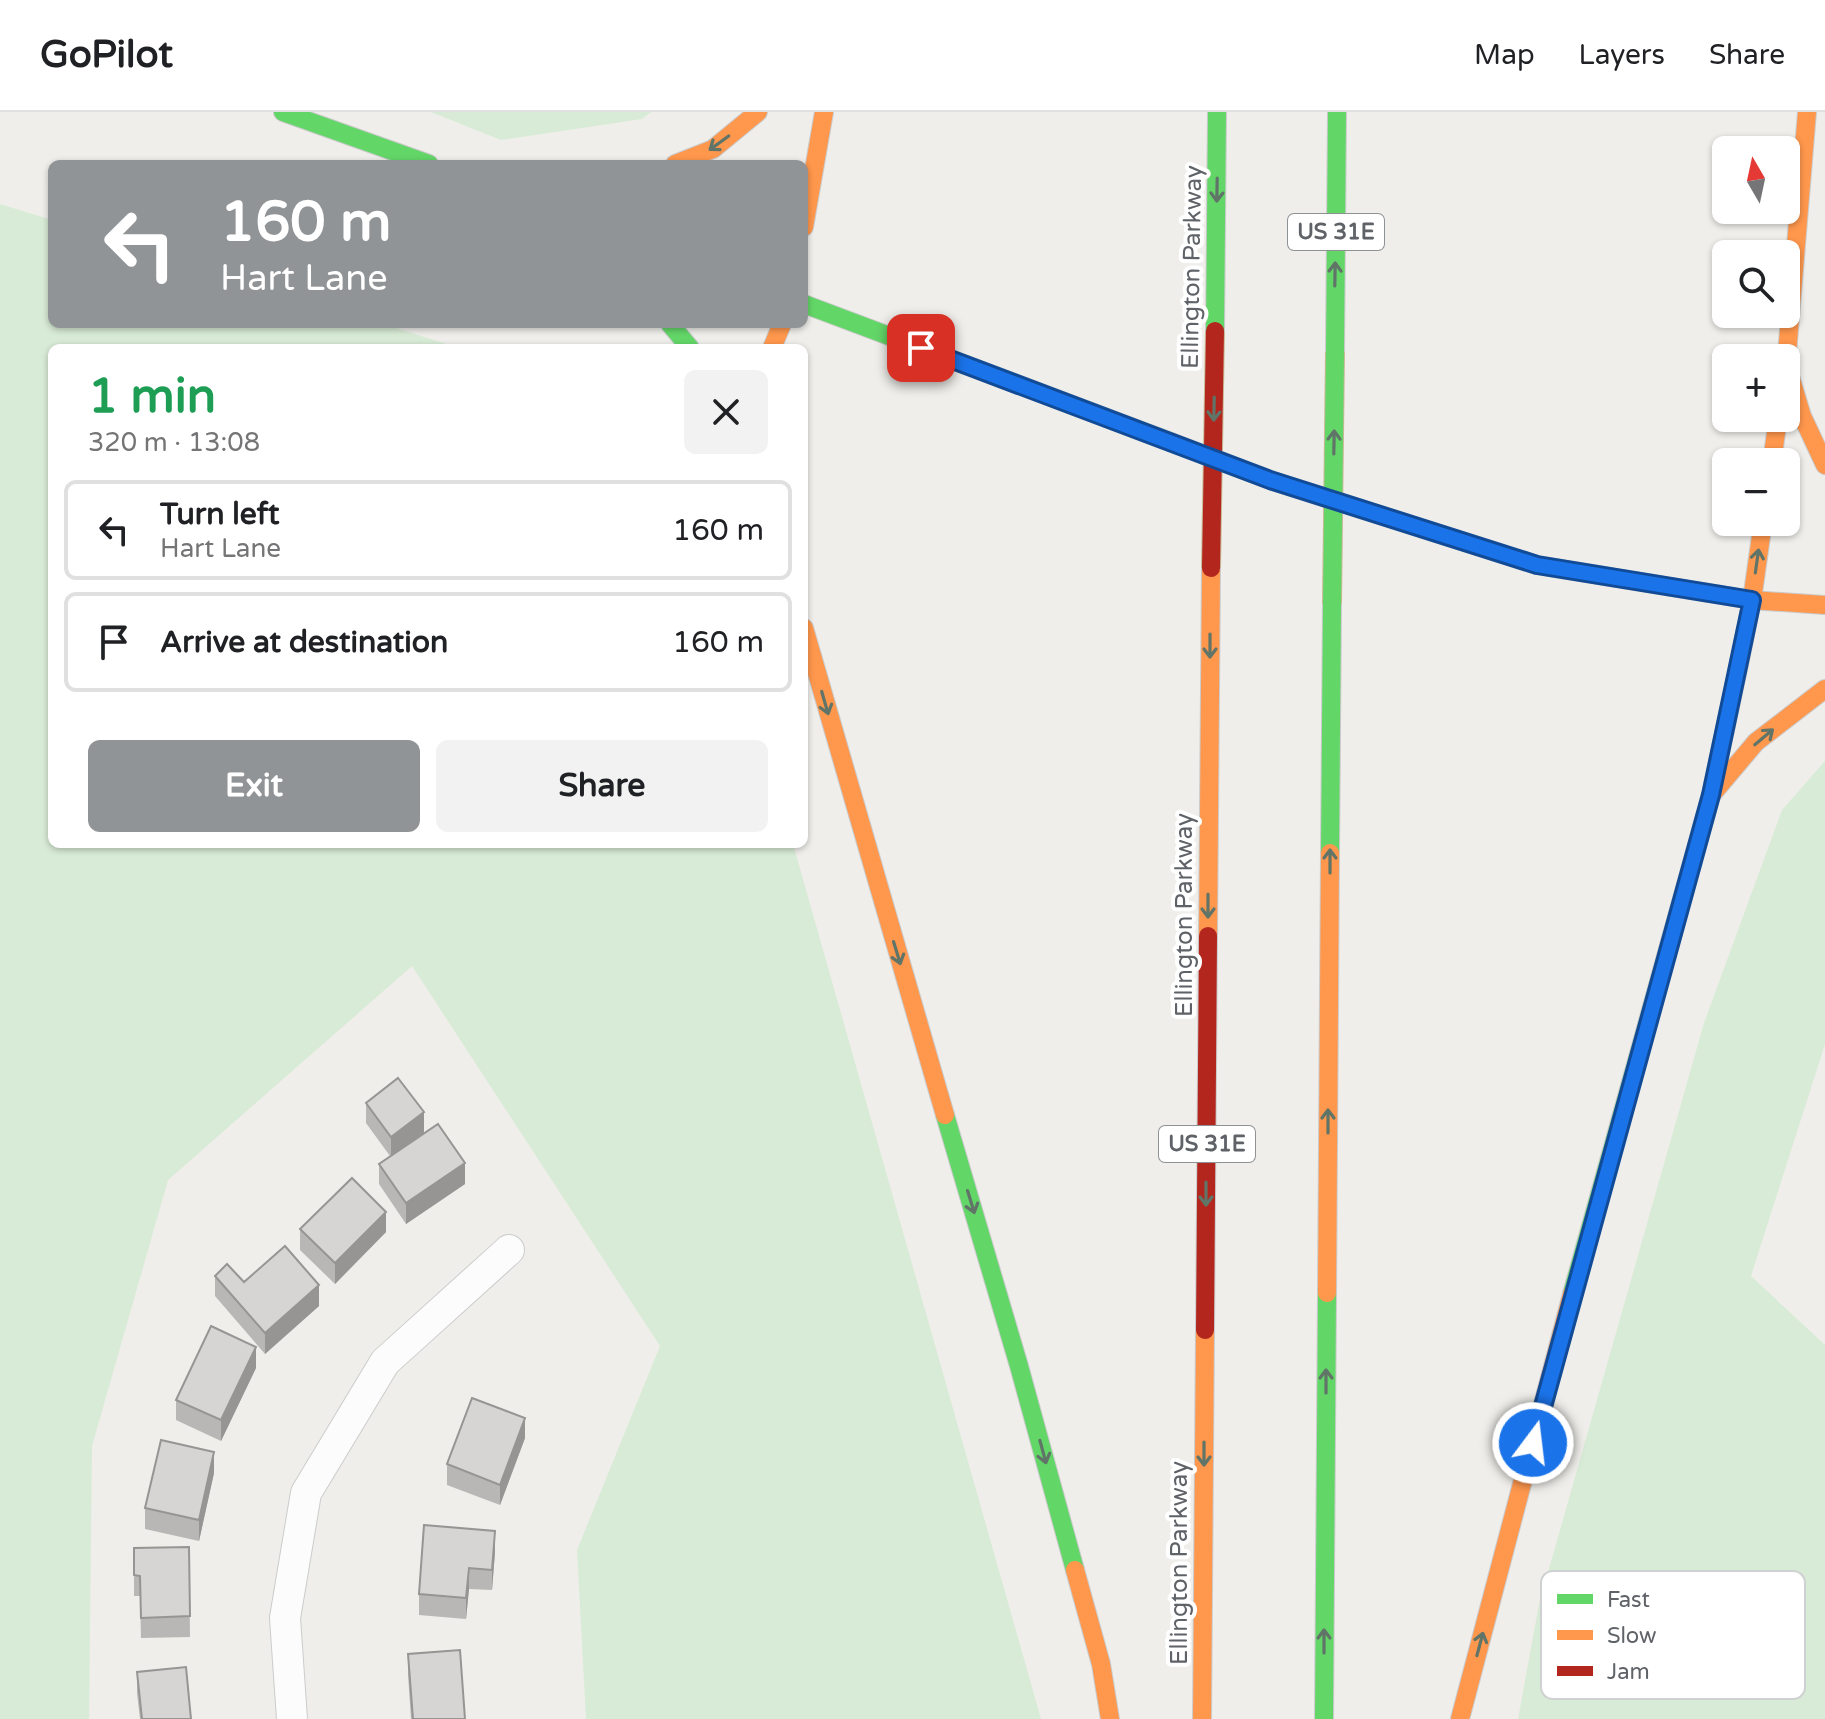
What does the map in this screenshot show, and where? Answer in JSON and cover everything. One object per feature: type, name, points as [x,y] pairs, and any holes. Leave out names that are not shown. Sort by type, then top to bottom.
[{"type":"main road","points":[[283,112],[418,160]]},
{"type":"main road","points":[[685,160],[713,149],[758,112]]},
{"type":"main road","points":[[808,204],[824,112]]},
{"type":"main road","name":"Ellington Parkway","points":[[1202,1719],[1217,112]]},
{"type":"main road","name":"US 31E","points":[[1324,1719],[1337,112]]},
{"type":"main road","points":[[1788,344],[1807,112]]},
{"type":"main road","points":[[808,306],[1270,480],[1537,565],[1752,600],[1825,605]]},
{"type":"main road","points":[[673,328],[687,344]]},
{"type":"main road","points":[[1800,410],[1825,465]]},
{"type":"main road","points":[[1460,1719],[1565,1321],[1711,795],[1752,600],[1761,536]]},
{"type":"main road","points":[[808,642],[1023,1381],[1101,1664],[1110,1719]]},
{"type":"main road","points":[[1711,795],[1756,742],[1825,689]]},
{"type":"street","points":[[292,1719],[285,1618],[306,1493],[385,1362],[509,1250]]},
{"type":"green space","points":[[431,112],[651,112],[642,119],[501,140]]},
{"type":"green space","points":[[0,204],[48,219],[48,328],[396,328],[446,344],[48,344],[48,848],[794,848],[1041,1719],[586,1719],[577,1550],[660,1346],[412,966],[168,1180],[92,1446],[89,1719],[0,1719]]},
{"type":"green space","points":[[1825,761],[1825,1044],[1751,1276],[1825,1345],[1825,1719],[1518,1719],[1541,1597],[1541,1699],[1805,1699],[1805,1571],[1548,1571],[1704,1023],[1782,810]]},
{"type":"building","points":[[398,1078],[424,1112],[391,1137],[366,1103]]},
{"type":"building","points":[[438,1124],[465,1163],[406,1203],[379,1164]]},
{"type":"building","points":[[352,1178],[386,1212],[335,1263],[300,1229]]},
{"type":"building","points":[[285,1246],[319,1285],[265,1333],[215,1276],[227,1264],[244,1282]]},
{"type":"building","points":[[211,1326],[256,1347],[221,1420],[176,1400]]},
{"type":"building","points":[[472,1398],[525,1418],[500,1485],[447,1464]]},
{"type":"building","points":[[161,1440],[214,1452],[199,1520],[145,1508]]},
{"type":"building","points":[[424,1525],[495,1531],[492,1570],[469,1568],[466,1598],[419,1594]]},
{"type":"building","points":[[189,1547],[190,1616],[141,1618],[140,1576],[134,1575],[134,1548]]},
{"type":"building","points":[[460,1650],[465,1719],[413,1719],[408,1654]]},
{"type":"building","points":[[186,1667],[191,1719],[142,1719],[137,1672]]},
{"type":"traffic: fast","points":[[283,112],[418,160]]},
{"type":"traffic: fast","points":[[1215,331],[1217,112]]},
{"type":"traffic: fast","points":[[1335,352],[1337,112]]},
{"type":"traffic: fast","points":[[808,306],[1171,442]]},
{"type":"traffic: fast","points":[[673,328],[687,344]]},
{"type":"traffic: fast","points":[[1332,604],[1335,352]]},
{"type":"traffic: fast","points":[[1330,853],[1332,604]]},
{"type":"traffic: fast","points":[[1572,1294],[1711,795],[1739,664]]},
{"type":"traffic: fast","points":[[945,1115],[1075,1570]]},
{"type":"traffic: fast","points":[[1324,1719],[1327,1293]]},
{"type":"traffic: slow","points":[[685,160],[713,149],[758,112]]},
{"type":"traffic: slow","points":[[808,204],[824,112]]},
{"type":"traffic: slow","points":[[1788,344],[1807,112]]},
{"type":"traffic: slow","points":[[774,344],[780,328]]},
{"type":"traffic: slow","points":[[1800,409],[1825,465]]},
{"type":"traffic: slow","points":[[1774,448],[1776,432]]},
{"type":"traffic: slow","points":[[1739,664],[1761,536]]},
{"type":"traffic: slow","points":[[1208,936],[1211,568]]},
{"type":"traffic: slow","points":[[1671,587],[1752,600],[1825,605]]},
{"type":"traffic: slow","points":[[808,642],[945,1115]]},
{"type":"traffic: slow","points":[[1713,793],[1756,742],[1825,689]]},
{"type":"traffic: slow","points":[[1327,1293],[1330,853]]},
{"type":"traffic: slow","points":[[1460,1719],[1572,1294]]},
{"type":"traffic: slow","points":[[1202,1719],[1205,1330]]},
{"type":"traffic: slow","points":[[1075,1570],[1101,1664],[1110,1719]]},
{"type":"traffic: jam","points":[[1211,568],[1215,331]]},
{"type":"traffic: jam","points":[[1171,442],[1270,480],[1537,565],[1671,587]]},
{"type":"traffic: jam","points":[[1205,1330],[1208,936]]},
{"type":"route","points":[[921,348],[1270,480],[1537,565],[1752,600],[1711,795],[1533,1443]]}]
